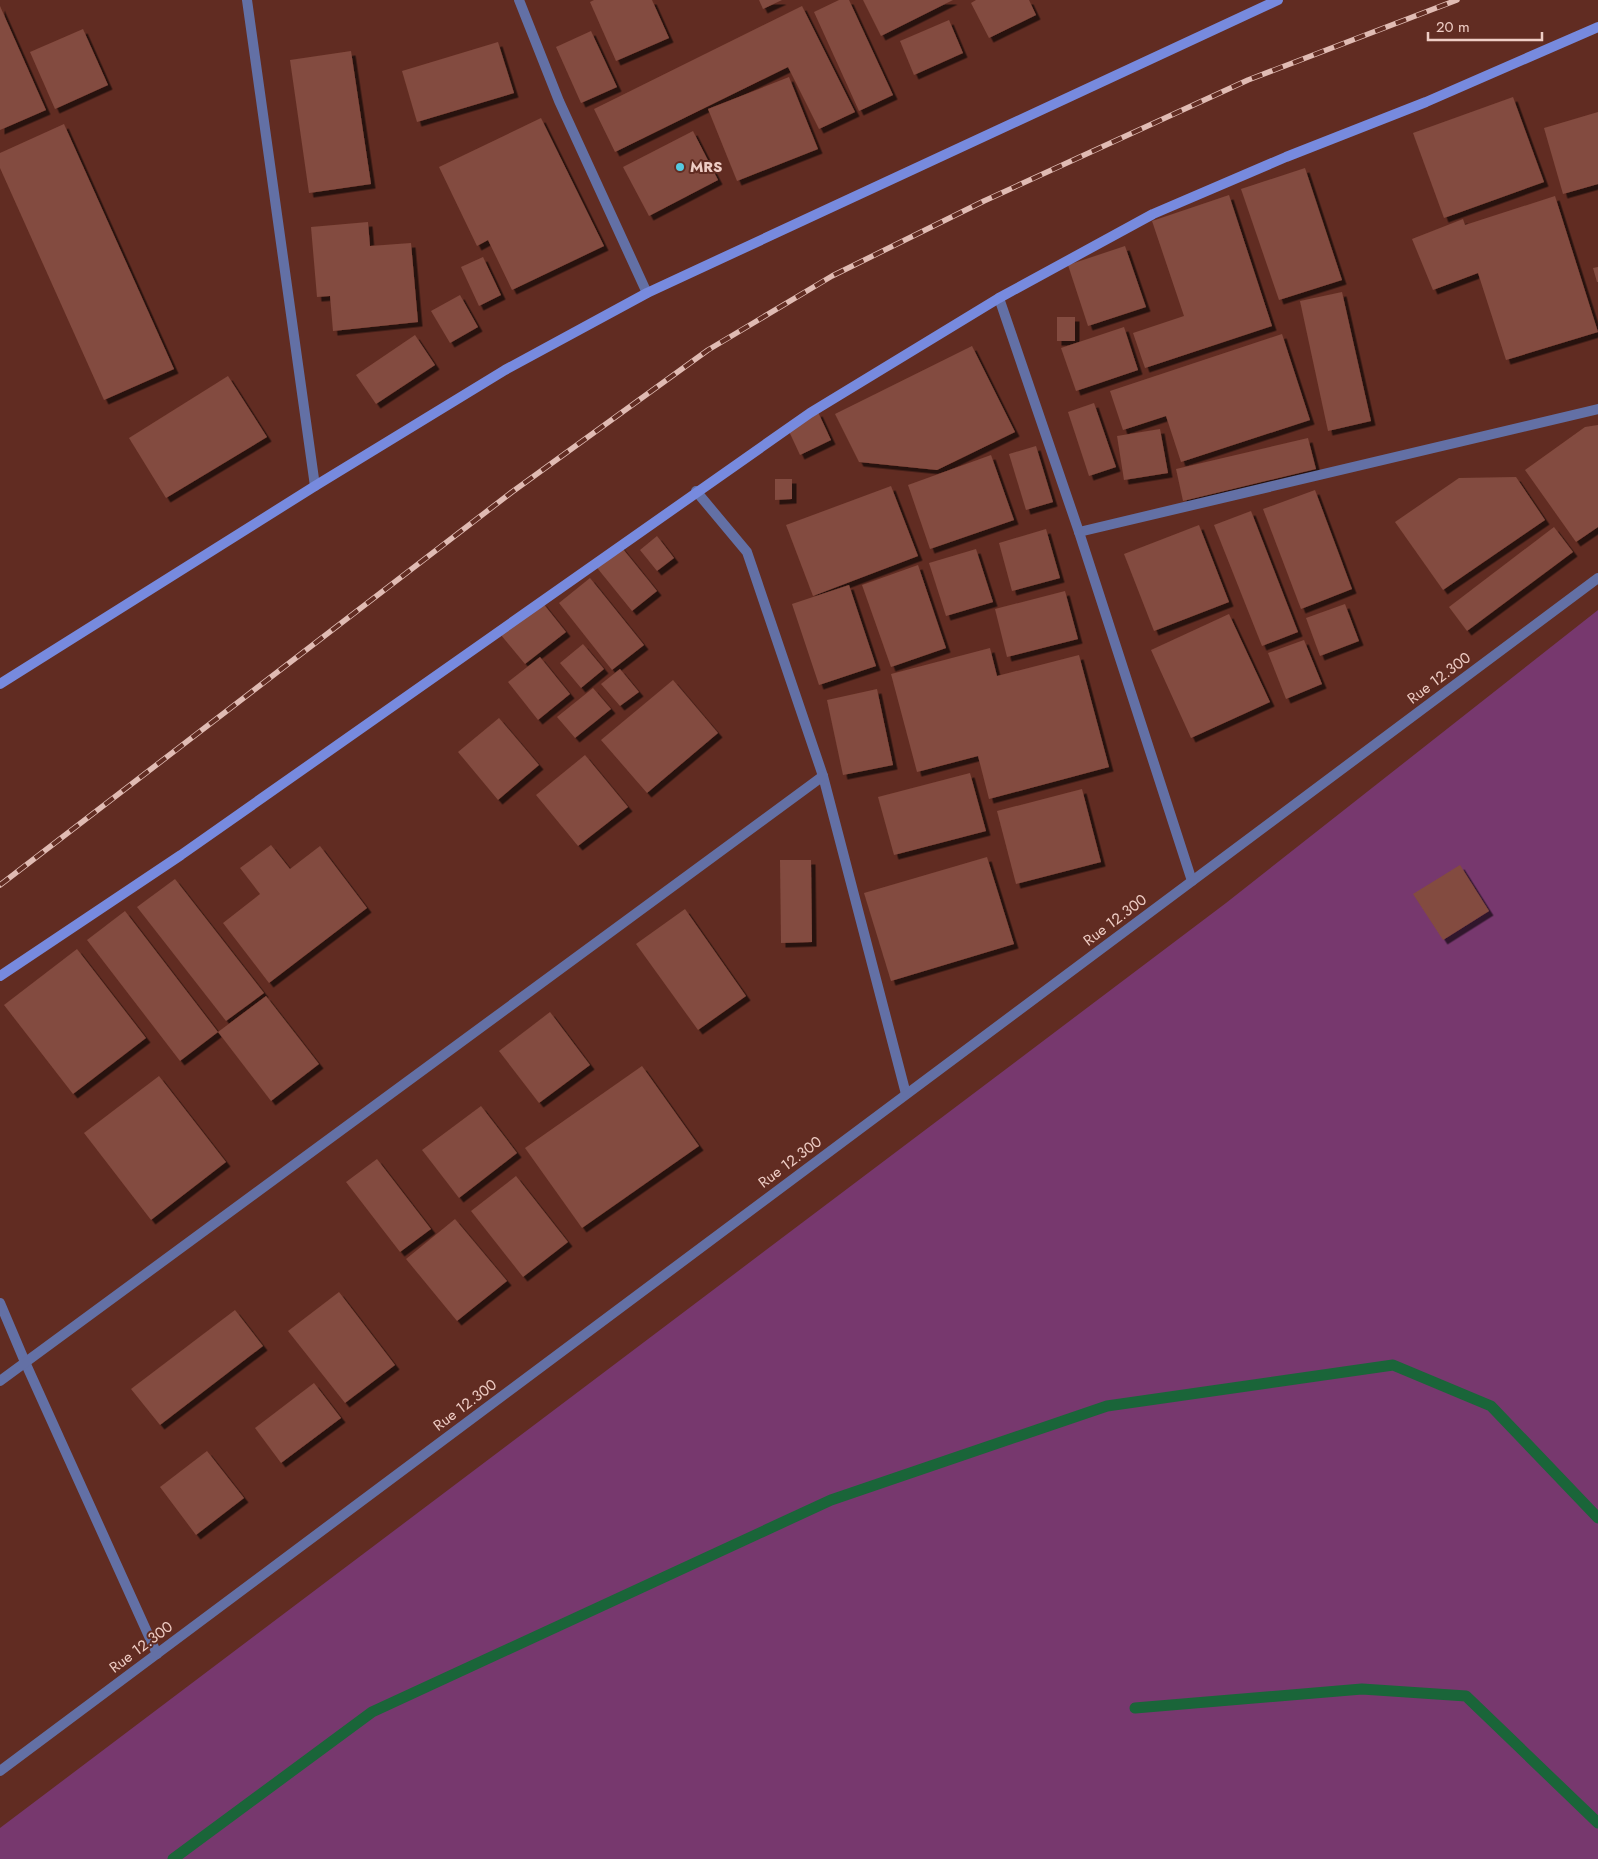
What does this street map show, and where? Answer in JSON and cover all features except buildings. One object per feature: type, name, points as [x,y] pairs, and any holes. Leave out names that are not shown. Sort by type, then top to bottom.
[{"type":"main road","points":[[0,684],[315,486],[505,370],[647,294],[1278,0]]},
{"type":"main road","points":[[0,976],[181,855],[810,413],[998,298],[1153,214],[1286,157],[1426,102],[1598,27]]},
{"type":"street","points":[[247,0],[315,486]]},
{"type":"street","points":[[519,0],[559,100],[647,294]]},
{"type":"street","points":[[998,298],[1079,532],[1192,881]]},
{"type":"street","points":[[1079,532],[1598,409]]},
{"type":"street","points":[[696,492],[748,552],[822,776],[906,1094]]},
{"type":"street","name":"Rue 12.300","points":[[0,1771],[1598,578]]},
{"type":"street","points":[[0,1381],[822,776]]},
{"type":"street","points":[[0,1303],[24,1362],[157,1654]]},
{"type":"shaded area","points":[[1598,610],[1598,1859],[0,1859],[0,1828],[1226,903]]},
{"type":"waterway","points":[[173,1859],[372,1712],[831,1500],[1107,1406],[1393,1365],[1491,1406],[1598,1518]]},
{"type":"waterway","points":[[1135,1708],[1362,1689],[1466,1696],[1598,1823]]},
{"type":"railway","points":[[0,885],[512,492],[708,350],[832,276],[984,201],[1248,80],[1457,0]]},
{"type":"place","name":"MRS","points":[[680,167]]}]
